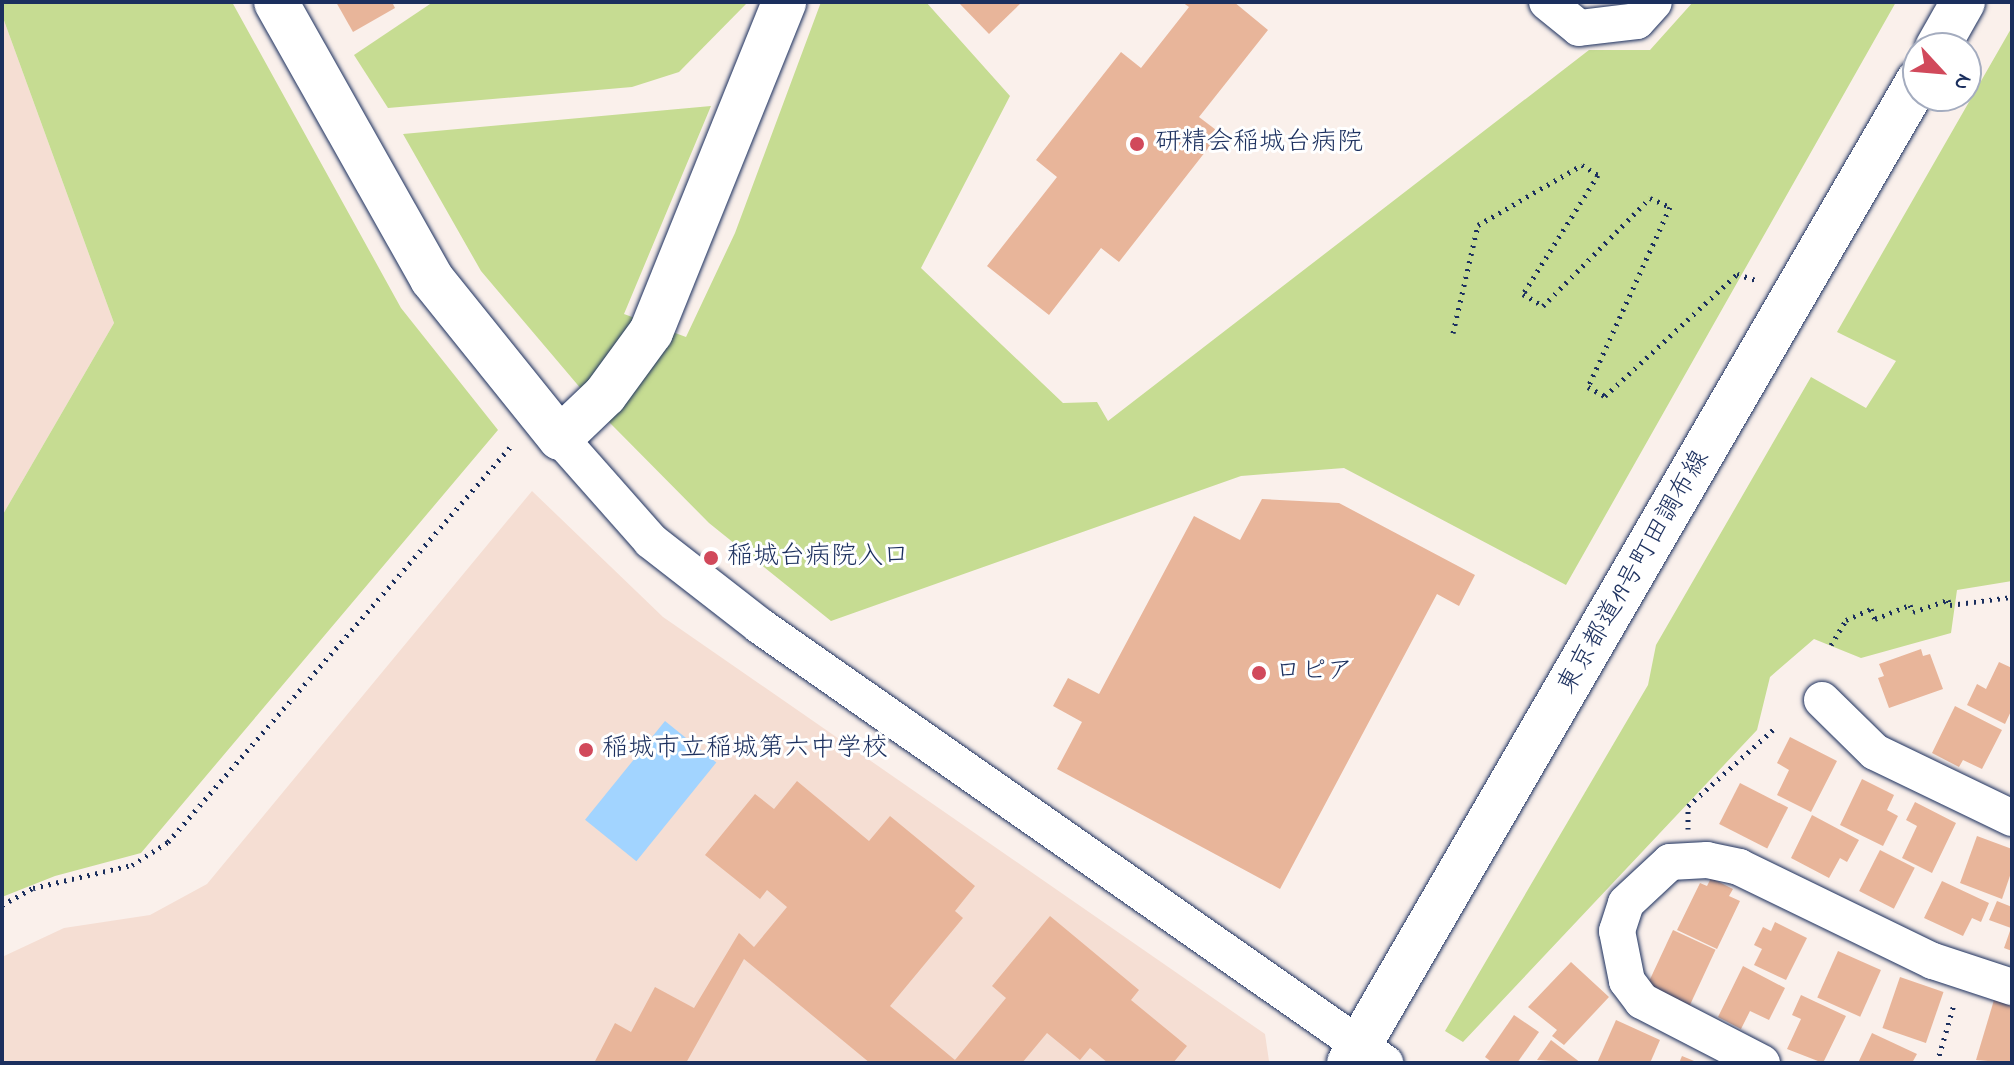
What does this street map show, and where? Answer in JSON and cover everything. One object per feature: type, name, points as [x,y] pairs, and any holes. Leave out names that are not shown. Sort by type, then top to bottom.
[{"type":"main road","points":[[276,2],[432,279],[560,438],[605,395],[651,332],[784,2]]},
{"type":"main road","points":[[1946,32],[1963,2]]},
{"type":"main road","name":"東京都道19号町田調布線","points":[[1365,1057],[1902,109]]},
{"type":"street","points":[[1547,2],[1579,28],[1637,21],[1654,2]]},
{"type":"street","points":[[560,438],[651,541],[760,626],[1365,1057]]},
{"type":"street","points":[[1822,700],[1875,752],[2012,818]]},
{"type":"street","points":[[1762,1063],[1642,1001],[1627,981],[1617,931],[1626,903],[1670,862],[1739,867],[1964,972],[2012,987]]},
{"type":"path","points":[[1453,333],[1478,225],[1582,165],[1598,175],[1523,294],[1543,306],[1650,198],[1670,207],[1588,387],[1605,396],[1737,274],[1756,280]]},
{"type":"path","points":[[2,905],[33,888],[132,865],[168,842],[511,446]]},
{"type":"path","points":[[1831,645],[1846,620],[1871,609],[1875,619],[1910,605],[1913,612],[1948,600],[1950,605],[2012,597]]},
{"type":"path","points":[[1688,861],[1688,806],[1775,728]]},
{"type":"path","points":[[1937,1063],[1964,972]]},
{"type":"shaded area","points":[[2,15],[114,323],[2,516]]},
{"type":"shaded area","name":"稲城市立稲城第六中学校","points":[[532,491],[663,617],[1265,1034],[1269,1061],[2,1063],[2,957],[64,928],[150,915],[207,884]]},
{"type":"green space","points":[[2,2],[232,2],[401,308],[498,430],[141,853],[55,876],[2,897],[2,516],[114,323],[2,15]]},
{"type":"green space","points":[[433,2],[748,2],[679,72],[632,87],[388,108],[354,55]]},
{"type":"green space","points":[[821,2],[926,2],[1010,96],[921,268],[1063,403],[1097,402],[1108,421],[1589,50],[1650,50],[1693,2],[1896,2],[1566,585],[1344,468],[1241,476],[831,621],[709,523],[610,423],[481,271],[403,134],[711,106],[624,314],[686,337],[735,233]]},
{"type":"green space","points":[[2012,27],[2012,581],[1957,590],[1951,633],[1861,658],[1814,639],[1770,677],[1757,730],[1463,1042],[1445,1031],[1648,685],[1656,645],[1811,377],[1866,408],[1896,361],[1837,332],[1963,112],[1982,112],[1982,79]]},
{"type":"water","points":[[665,721],[716,763],[636,861],[585,820]]},
{"type":"building","points":[[336,2],[392,2],[395,8],[353,32]]},
{"type":"building","points":[[958,2],[1022,2],[989,34]]},
{"type":"building","points":[[1182,2],[1234,2],[1268,30],[1199,117],[1220,133],[1119,262],[1101,248],[1049,315],[987,266],[1057,177],[1036,160],[1121,52],[1141,68],[1189,7]]},
{"type":"building","points":[[1262,499],[1339,503],[1475,575],[1459,606],[1437,594],[1280,889],[1057,769],[1082,722],[1053,706],[1068,678],[1099,694],[1194,516],[1240,540]]},
{"type":"building","points":[[1921,649],[1923,656],[1930,654],[1943,689],[1889,708],[1878,678],[1884,676],[1879,664]]},
{"type":"building","points":[[1999,662],[2012,668],[2012,709],[2005,724],[1967,705],[1977,684],[1986,689]]},
{"type":"building","points":[[1955,706],[2002,730],[1982,769],[1963,760],[1959,767],[1932,753]]},
{"type":"building","points":[[1790,737],[1837,761],[1811,812],[1777,795],[1789,770],[1777,763]]},
{"type":"building","points":[[1862,779],[1894,795],[1887,810],[1898,816],[1883,846],[1840,825]]},
{"type":"building","points":[[797,781],[869,841],[890,816],[975,886],[955,911],[963,918],[890,1006],[955,1060],[1006,998],[992,986],[1050,916],[1139,990],[1131,1000],[1187,1046],[1173,1063],[1108,1063],[1090,1048],[1080,1060],[1047,1033],[1022,1063],[870,1063],[744,959],[686,1063],[594,1063],[615,1023],[631,1032],[655,987],[694,1008],[739,933],[754,947],[787,907],[767,890],[760,899],[705,855],[755,794],[774,809]]},
{"type":"building","points":[[1740,783],[1788,808],[1767,849],[1719,824]]},
{"type":"building","points":[[1915,802],[1956,823],[1932,873],[1902,858],[1917,826],[1906,820]]},
{"type":"building","points":[[1812,815],[1859,840],[1847,862],[1840,858],[1829,878],[1791,858]]},
{"type":"building","points":[[1977,836],[2012,849],[2012,870],[2002,899],[1960,883]]},
{"type":"building","points":[[1880,850],[1915,868],[1894,909],[1859,891]]},
{"type":"building","points":[[1711,878],[1733,889],[1729,896],[1740,901],[1717,949],[1677,930],[1700,883],[1707,886]]},
{"type":"building","points":[[1942,881],[1989,903],[1981,922],[1972,918],[1963,936],[1924,918]]},
{"type":"building","points":[[1997,901],[2012,907],[2012,951],[2004,948],[2011,928],[1989,920]]},
{"type":"building","points":[[1775,922],[1807,938],[1786,980],[1754,965],[1762,949],[1754,945],[1763,927],[1771,931]]},
{"type":"building","points":[[1673,930],[1716,950],[1690,1005],[1647,985]]},
{"type":"building","points":[[1838,951],[1881,970],[1860,1017],[1817,998]]},
{"type":"building","points":[[1571,962],[1609,997],[1564,1045],[1552,1036],[1557,1030],[1528,1007]]},
{"type":"building","points":[[1743,966],[1785,988],[1769,1020],[1750,1011],[1741,1029],[1718,1017]]},
{"type":"building","points":[[1900,977],[1943,992],[1926,1043],[1882,1028]]},
{"type":"building","points":[[1801,995],[1846,1016],[1823,1063],[1787,1049],[1801,1019],[1792,1015]]},
{"type":"building","points":[[1994,1000],[2012,1005],[2012,1063],[1976,1060]]},
{"type":"building","points":[[1514,1015],[1539,1032],[1517,1063],[1493,1063],[1485,1057]]},
{"type":"building","points":[[1616,1020],[1660,1040],[1650,1063],[1597,1063]]},
{"type":"building","points":[[1872,1033],[1917,1054],[1912,1063],[1858,1063]]},
{"type":"building","points":[[1551,1040],[1581,1063],[1537,1060]]},
{"type":"building","points":[[1682,1056],[1699,1063],[1679,1063]]},
{"type":"place","name":"研精会稲城台病院","points":[[1137,144]]},
{"type":"place","name":"稲城台病院入口","points":[[711,558]]},
{"type":"place","name":"ロピア","points":[[1259,673]]},
{"type":"place","name":"稲城市立稲城第六中学校","points":[[586,750]]}]
